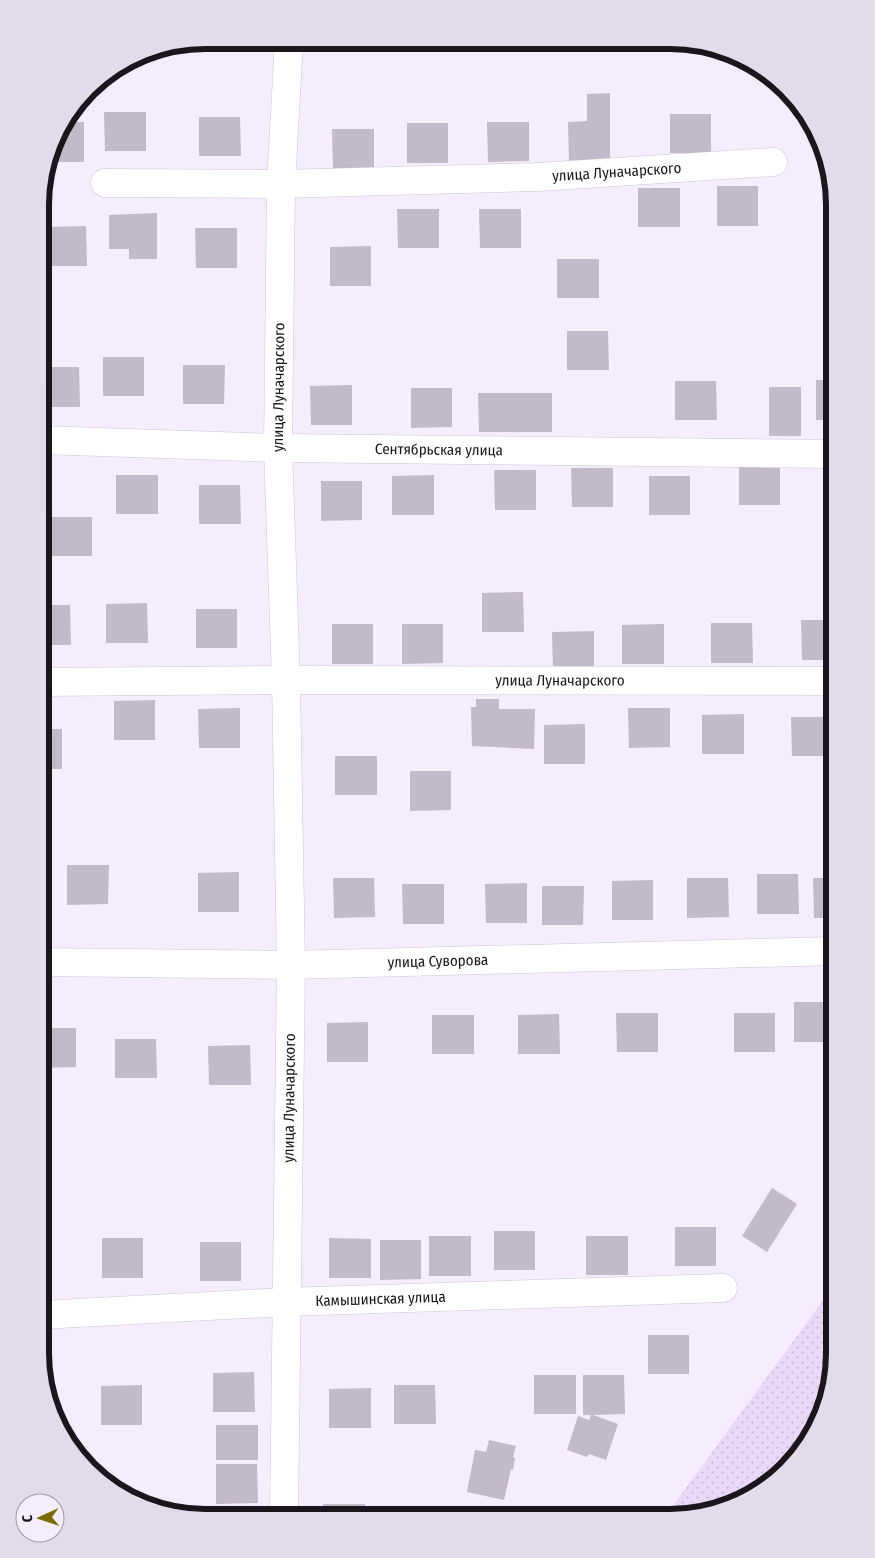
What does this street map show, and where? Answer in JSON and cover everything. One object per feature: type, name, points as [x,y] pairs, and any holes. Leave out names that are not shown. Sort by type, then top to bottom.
[{"type":"street","name":"улица Луначарского","points":[[284,1509],[285,1302],[291,964],[286,680],[278,448],[281,184],[288,49]]},
{"type":"street","name":"улица Луначарского","points":[[105,183],[281,184],[538,177],[773,162]]},
{"type":"street","name":"Сентябрьская улица","points":[[49,440],[278,448],[826,454]]},
{"type":"street","name":"улица Луначарского","points":[[49,682],[286,680],[826,681]]},
{"type":"street","name":"улица Суворова","points":[[49,962],[291,964],[826,951]]},
{"type":"street","name":"Камышинская улица","points":[[49,1315],[285,1302],[723,1288]]},
{"type":"shaded area","points":[[826,1296],[826,1364],[823,1384],[818,1404],[810,1423],[794,1448],[781,1464],[757,1483],[740,1493],[711,1504],[691,1508],[671,1509]]},
{"type":"building","points":[[610,93],[610,161],[569,161],[568,122],[587,121],[587,94]]},
{"type":"building","points":[[104,112],[146,112],[146,151],[105,151]]},
{"type":"building","points":[[670,114],[711,114],[711,153],[670,153]]},
{"type":"building","points":[[199,117],[240,117],[241,156],[199,156]]},
{"type":"building","points":[[72,122],[84,122],[84,162],[55,162]]},
{"type":"building","points":[[487,122],[529,122],[529,161],[488,162]]},
{"type":"building","points":[[407,123],[448,123],[448,163],[407,163]]},
{"type":"building","points":[[332,129],[374,129],[374,169],[333,169]]},
{"type":"building","points":[[717,186],[758,186],[758,226],[717,226]]},
{"type":"building","points":[[638,188],[680,188],[680,227],[638,227]]},
{"type":"building","points":[[397,209],[439,209],[439,248],[398,248]]},
{"type":"building","points":[[479,209],[521,209],[521,248],[480,248]]},
{"type":"building","points":[[157,213],[157,259],[129,259],[129,249],[109,249],[109,215]]},
{"type":"building","points":[[86,226],[87,266],[49,266],[49,227]]},
{"type":"building","points":[[195,228],[237,228],[237,268],[196,268]]},
{"type":"building","points":[[371,246],[371,286],[330,286],[330,247]]},
{"type":"building","points":[[557,259],[599,259],[599,298],[557,298]]},
{"type":"building","points":[[567,331],[608,331],[609,370],[567,370]]},
{"type":"building","points":[[103,357],[144,357],[144,396],[103,396]]},
{"type":"building","points":[[183,365],[225,365],[224,404],[183,404]]},
{"type":"building","points":[[49,367],[79,367],[80,407],[49,407]]},
{"type":"building","points":[[816,380],[826,380],[826,420],[816,420]]},
{"type":"building","points":[[675,381],[716,381],[717,420],[675,420]]},
{"type":"building","points":[[352,385],[352,425],[311,425],[310,386]]},
{"type":"building","points":[[769,387],[801,387],[801,436],[769,436]]},
{"type":"building","points":[[411,388],[452,388],[452,427],[411,428]]},
{"type":"building","points":[[478,393],[552,393],[552,432],[479,432]]},
{"type":"building","points":[[739,466],[780,466],[780,505],[739,505]]},
{"type":"building","points":[[571,468],[613,468],[613,507],[572,507]]},
{"type":"building","points":[[494,470],[536,470],[536,510],[495,510]]},
{"type":"building","points":[[116,475],[158,475],[158,514],[116,514]]},
{"type":"building","points":[[434,475],[434,515],[392,515],[392,476]]},
{"type":"building","points":[[649,476],[690,476],[690,515],[649,515]]},
{"type":"building","points":[[321,481],[362,481],[362,520],[321,521]]},
{"type":"building","points":[[199,485],[240,485],[241,524],[199,524]]},
{"type":"building","points":[[51,517],[92,517],[92,556],[51,556]]},
{"type":"building","points":[[523,592],[524,632],[482,632],[482,593]]},
{"type":"building","points":[[147,603],[148,643],[106,643],[106,604]]},
{"type":"building","points":[[49,605],[70,605],[71,645],[49,645]]},
{"type":"building","points":[[196,609],[237,609],[237,648],[196,648]]},
{"type":"building","points":[[801,620],[826,620],[826,660],[802,660]]},
{"type":"building","points":[[711,623],[752,623],[753,663],[711,663]]},
{"type":"building","points":[[332,624],[373,624],[373,664],[332,664]]},
{"type":"building","points":[[402,624],[443,624],[443,663],[402,664]]},
{"type":"building","points":[[664,624],[664,664],[622,664],[622,625]]},
{"type":"building","points":[[594,631],[594,671],[553,671],[552,632]]},
{"type":"building","points":[[476,699],[499,699],[499,709],[535,709],[534,749],[472,746],[471,707],[476,707]]},
{"type":"building","points":[[155,700],[155,740],[114,740],[114,701]]},
{"type":"building","points":[[240,708],[240,748],[199,748],[198,709]]},
{"type":"building","points":[[628,708],[670,708],[670,747],[629,748]]},
{"type":"building","points":[[744,714],[744,754],[702,754],[702,715]]},
{"type":"building","points":[[791,717],[826,717],[826,756],[792,756]]},
{"type":"building","points":[[585,724],[585,764],[544,764],[544,725]]},
{"type":"building","points":[[49,729],[62,729],[62,769],[49,769]]},
{"type":"building","points":[[335,756],[377,756],[377,795],[335,795]]},
{"type":"building","points":[[410,771],[451,771],[451,810],[410,811]]},
{"type":"building","points":[[67,865],[109,865],[108,904],[67,905]]},
{"type":"building","points":[[239,872],[239,912],[198,912],[198,873]]},
{"type":"building","points":[[757,874],[798,874],[799,914],[757,914]]},
{"type":"building","points":[[333,878],[374,878],[375,917],[334,918]]},
{"type":"building","points":[[687,878],[728,878],[729,917],[687,918]]},
{"type":"building","points":[[813,878],[826,878],[826,918],[814,918]]},
{"type":"building","points":[[653,880],[653,920],[612,920],[612,881]]},
{"type":"building","points":[[527,883],[527,923],[486,923],[485,884]]},
{"type":"building","points":[[402,884],[444,884],[444,924],[403,924]]},
{"type":"building","points":[[542,886],[584,886],[583,925],[542,925]]},
{"type":"building","points":[[794,1002],[826,1002],[826,1042],[794,1042]]},
{"type":"building","points":[[616,1013],[658,1013],[658,1052],[617,1052]]},
{"type":"building","points":[[734,1013],[775,1013],[775,1052],[734,1052]]},
{"type":"building","points":[[559,1014],[560,1054],[518,1054],[518,1015]]},
{"type":"building","points":[[432,1015],[474,1015],[474,1054],[432,1054]]},
{"type":"building","points":[[368,1022],[368,1062],[327,1062],[327,1023]]},
{"type":"building","points":[[49,1028],[76,1028],[76,1067],[49,1068]]},
{"type":"building","points":[[115,1039],[156,1039],[157,1078],[115,1078]]},
{"type":"building","points":[[250,1045],[251,1085],[209,1085],[208,1046]]},
{"type":"building","points":[[772,1188],[797,1204],[767,1252],[742,1236]]},
{"type":"building","points":[[675,1227],[716,1227],[716,1266],[675,1266]]},
{"type":"building","points":[[494,1231],[535,1231],[535,1270],[494,1270]]},
{"type":"building","points":[[429,1236],[471,1236],[471,1276],[429,1276]]},
{"type":"building","points":[[586,1236],[628,1236],[628,1275],[586,1275]]},
{"type":"building","points":[[102,1238],[143,1238],[143,1278],[102,1278]]},
{"type":"building","points":[[329,1238],[371,1239],[371,1278],[329,1278]]},
{"type":"building","points":[[49,1240],[50,1240],[49,1279]]},
{"type":"building","points":[[380,1240],[421,1240],[421,1279],[380,1280]]},
{"type":"building","points":[[200,1242],[241,1242],[241,1281],[200,1281]]},
{"type":"building","points":[[648,1335],[689,1335],[689,1374],[648,1374]]},
{"type":"building","points":[[254,1372],[255,1412],[213,1412],[213,1373]]},
{"type":"building","points":[[534,1375],[576,1375],[576,1414],[534,1414]]},
{"type":"building","points":[[583,1375],[624,1375],[625,1414],[593,1415],[618,1424],[606,1460],[589,1454],[587,1457],[567,1450],[578,1416],[589,1420],[591,1415],[583,1415]]},
{"type":"building","points":[[142,1385],[142,1425],[101,1425],[101,1386]]},
{"type":"building","points":[[394,1385],[435,1385],[436,1424],[394,1424]]},
{"type":"building","points":[[371,1388],[371,1428],[329,1428],[329,1389]]},
{"type":"building","points":[[216,1425],[258,1425],[258,1460],[216,1460]]},
{"type":"building","points":[[489,1440],[516,1446],[513,1457],[515,1458],[513,1470],[511,1469],[504,1500],[467,1492],[475,1450],[486,1452]]},
{"type":"building","points":[[216,1464],[257,1464],[258,1503],[216,1504]]},
{"type":"building","points":[[323,1504],[365,1504],[365,1509],[323,1509]]}]
